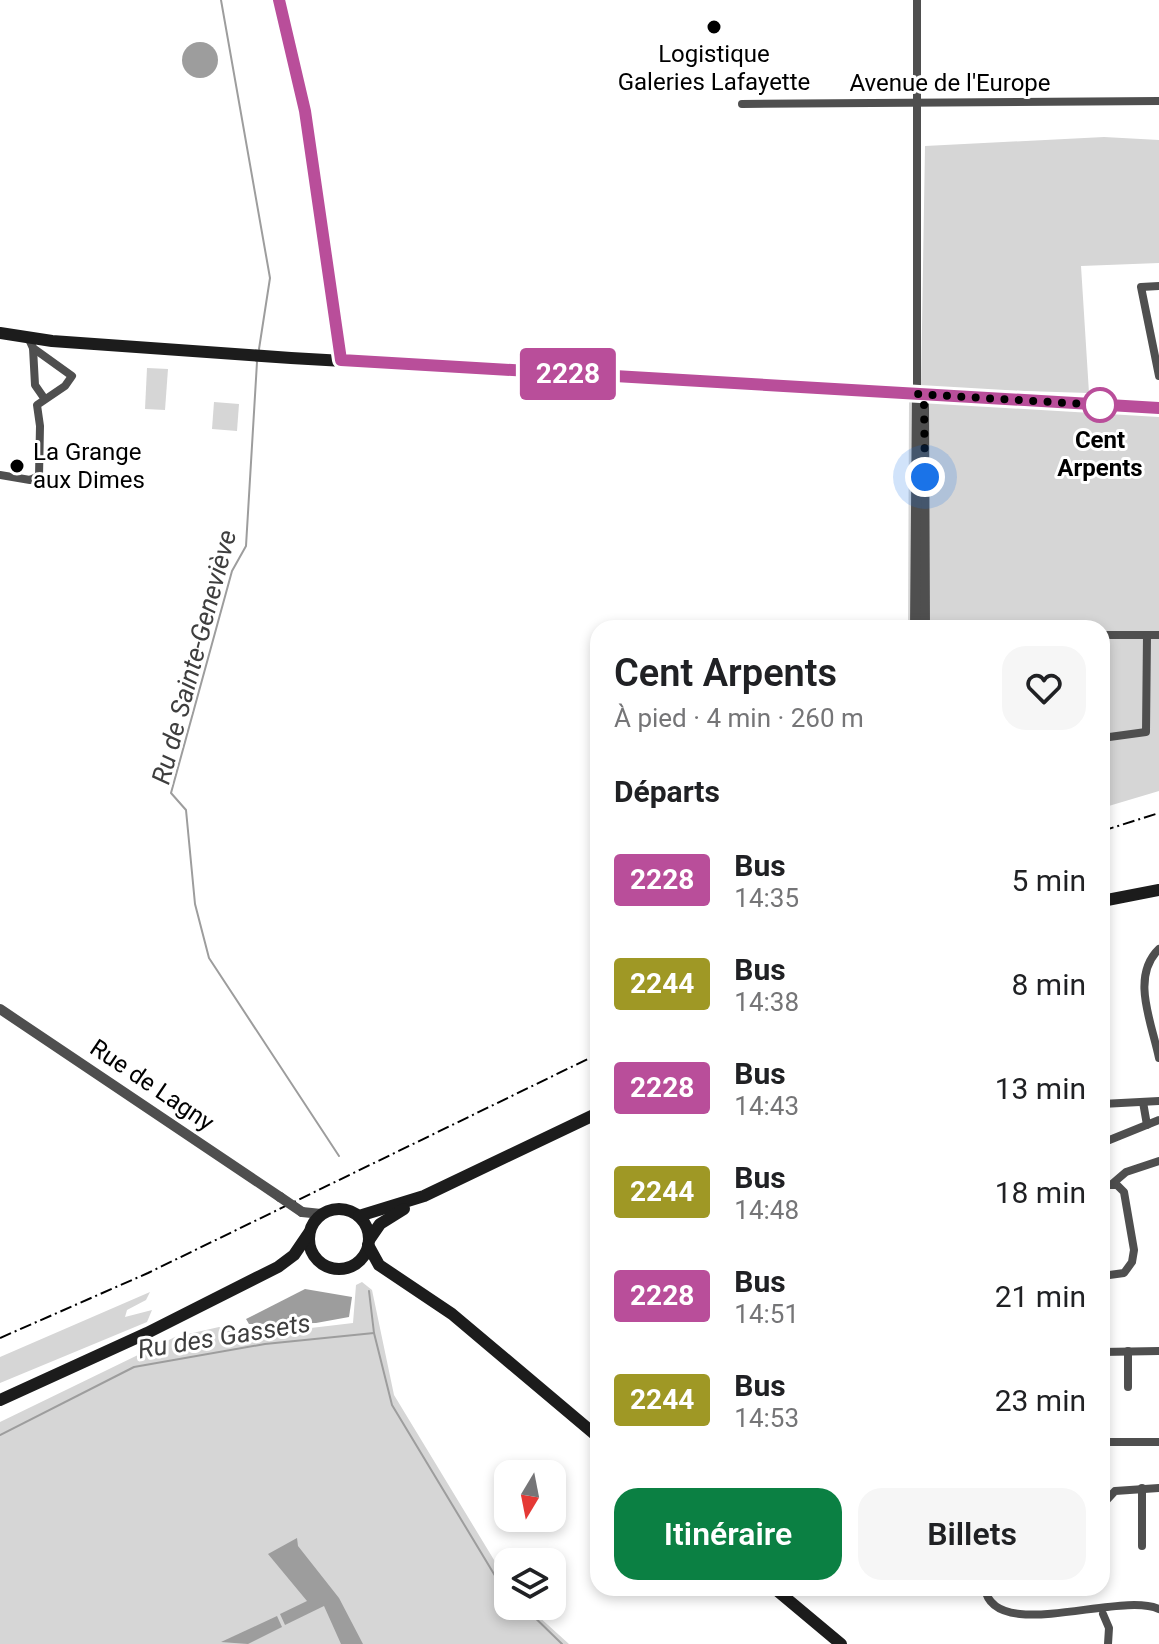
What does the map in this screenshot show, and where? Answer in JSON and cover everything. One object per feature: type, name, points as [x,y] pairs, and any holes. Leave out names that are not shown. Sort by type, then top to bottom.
[{"type":"main road","points":[[0,333],[31,343],[1159,408]]},
{"type":"main road","points":[[1110,899],[1159,890]]},
{"type":"main road","points":[[356,1263],[380,1224],[424,1196],[590,1117]]},
{"type":"main road","points":[[359,1216],[424,1196]]},
{"type":"main road","points":[[0,1400],[147,1333],[278,1267],[304,1245],[321,1214],[341,1208],[359,1216],[367,1227],[369,1242],[379,1265]]},
{"type":"main road","points":[[310,1232],[311,1250],[322,1264]]},
{"type":"main road","points":[[278,1267],[303,1262],[339,1269],[356,1263],[379,1265],[452,1314],[590,1430]]},
{"type":"main road","points":[[784,1596],[841,1644]]},
{"type":"street","points":[[279,0],[305,111],[341,360]]},
{"type":"street","points":[[915,620],[917,0]]},
{"type":"street","name":"Avenue de l'Europe","points":[[742,104],[1159,101]]},
{"type":"street","points":[[1159,286],[1141,287],[1157,349],[1159,376]]},
{"type":"street","points":[[31,343],[35,385],[44,398]]},
{"type":"street","points":[[0,475],[30,480],[40,474],[40,426],[36,411],[44,398],[65,386],[72,376],[31,343]]},
{"type":"street","points":[[917,394],[924,404],[925,620]]},
{"type":"street","points":[[1110,635],[1159,635]]},
{"type":"street","points":[[1110,737],[1146,732],[1147,635]]},
{"type":"street","points":[[1159,949],[1145,968],[1143,984],[1155,1017],[1159,1058]]},
{"type":"street","points":[[1145,968],[1159,968]]},
{"type":"street","name":"Rue de Lagny","points":[[0,1009],[302,1212]]},
{"type":"street","points":[[1110,1104],[1159,1101]]},
{"type":"street","points":[[1143,1102],[1147,1125]]},
{"type":"street","points":[[1110,1140],[1159,1120]]},
{"type":"street","points":[[1110,1182],[1126,1172],[1159,1161]]},
{"type":"street","points":[[1110,1185],[1122,1189],[1126,1197],[1128,1228],[1134,1250],[1132,1262],[1124,1273],[1110,1275]]},
{"type":"street","points":[[310,1232],[302,1212],[321,1214]]},
{"type":"street","points":[[1128,1351],[1128,1387]]},
{"type":"street","points":[[1110,1352],[1159,1351]]},
{"type":"street","points":[[1110,1442],[1159,1442]]},
{"type":"street","points":[[1142,1488],[1142,1546]]},
{"type":"street","points":[[1110,1496],[1115,1491],[1159,1488]]},
{"type":"street","points":[[988,1596],[991,1605],[1000,1613],[1025,1624],[1103,1614],[1138,1604],[1159,1609]]},
{"type":"street","points":[[1103,1614],[1109,1628],[1108,1644]]},
{"type":"shaded area","points":[[200,42],[213,47],[218,60],[213,73],[200,78],[187,73],[182,60],[187,47]]},
{"type":"shaded area","points":[[1104,137],[1159,140],[1159,263],[1081,266],[1089,393],[921,388],[925,146]]},
{"type":"shaded area","points":[[147,368],[168,369],[165,410],[145,409]]},
{"type":"shaded area","points":[[909,401],[1159,412],[1159,791],[1110,806],[1110,620],[908,620]]},
{"type":"shaded area","points":[[214,402],[239,404],[237,431],[212,429]]},
{"type":"shaded area","points":[[362,1282],[372,1290],[394,1395],[494,1560],[494,1620],[542,1620],[569,1644],[0,1644],[0,1422],[175,1337],[219,1327],[244,1336],[353,1323],[356,1285]]},
{"type":"shaded area","points":[[305,1289],[352,1297],[349,1317],[316,1323],[249,1324],[246,1319]]},
{"type":"shaded area","points":[[150,1292],[146,1300],[127,1310],[125,1317],[152,1310],[147,1322],[0,1383],[0,1357]]},
{"type":"shaded area","points":[[297,1538],[298,1546],[339,1598],[363,1644],[341,1644],[324,1606],[285,1625],[280,1614],[307,1601],[268,1554]]},
{"type":"shaded area","points":[[277,1616],[282,1627],[248,1644],[221,1642]]},
{"type":"waterway","name":"Ru de Sainte-Geneviève","points":[[221,0],[270,278],[259,349]]},
{"type":"waterway","name":"Ru de Sainte-Geneviève","points":[[257,362],[246,546],[232,571],[171,793],[186,810],[195,904],[209,958],[339,1156]]},
{"type":"waterway","points":[[369,1291],[374,1333],[392,1405],[494,1574]]},
{"type":"waterway","name":"Ru des Gassets","points":[[0,1435],[134,1367],[265,1344],[374,1333]]},
{"type":"waterway","points":[[537,1620],[562,1644]]},
{"type":"railway","points":[[1110,828],[1159,813]]},
{"type":"railway","points":[[0,1338],[148,1273],[590,1058]]},
{"type":"bus line","name":"2228","points":[[279,0],[305,111],[341,360],[1159,408]]},
{"type":"place","name":"Logistique Galeries Lafayette","points":[[714,27]]},
{"type":"place","name":"Cent Arpents","points":[[1100,405]]},
{"type":"place","name":"La Grange aux Dimes","points":[[17,466]]},
{"type":"route","points":[[925,477],[924,404],[917,394],[1100,405]]}]
